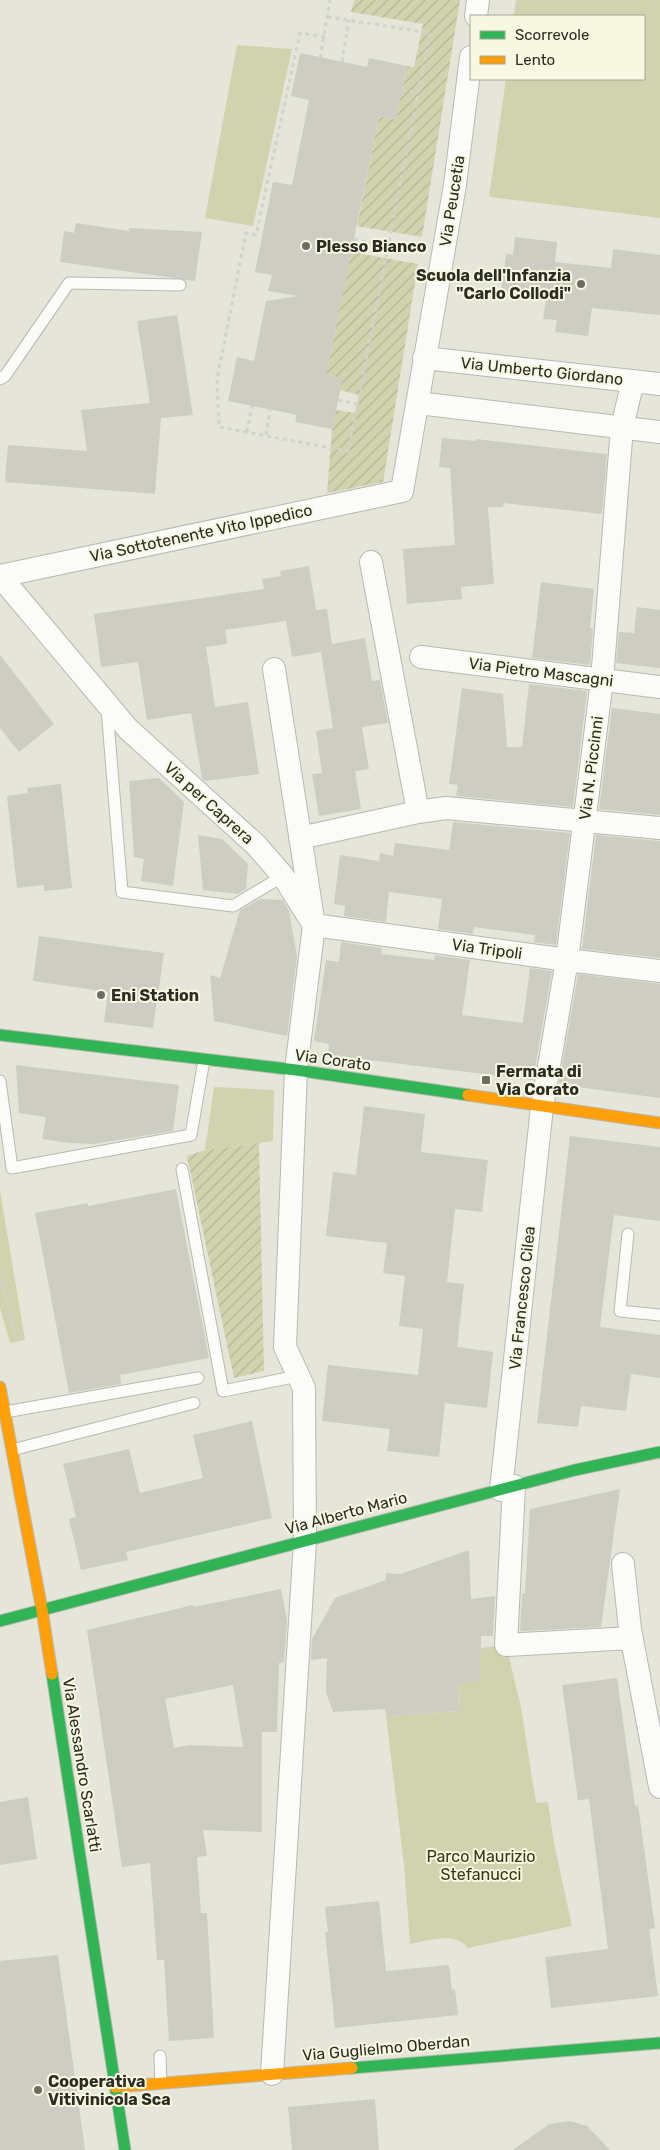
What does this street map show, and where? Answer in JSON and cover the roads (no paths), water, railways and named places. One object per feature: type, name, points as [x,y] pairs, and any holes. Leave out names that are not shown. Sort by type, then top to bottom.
[{"type":"main road","name":"Via Corato","points":[[0,1035],[296,1070],[660,1123]]},
{"type":"main road","name":"Via Alessandro Scarlatti","points":[[0,1387],[42,1610],[125,2150]]},
{"type":"main road","name":"Via Alberto Mario","points":[[0,1621],[576,1470],[660,1452]]},
{"type":"main road","name":"Via Guglielmo Oberdan","points":[[115,2087],[660,2042]]},
{"type":"street","points":[[476,15],[478,0]]},
{"type":"street","name":"Via Peucetia","points":[[402,491],[456,185],[470,66]]},
{"type":"street","name":"Via Umberto Giordano","points":[[424,358],[660,384]]},
{"type":"street","name":"Via N. Piccinni","points":[[542,1106],[567,960],[585,820],[602,680],[622,427],[632,381]]},
{"type":"street","points":[[418,403],[660,432]]},
{"type":"street","name":"Via Sottotenente Vito Ippedico","points":[[0,576],[402,491]]},
{"type":"street","points":[[371,562],[418,812]]},
{"type":"street","name":"Via per Caprera","points":[[0,576],[128,729],[256,845],[282,876],[314,926]]},
{"type":"street","name":"Via Pietro Mascagni","points":[[422,657],[660,687]]},
{"type":"street","points":[[272,2074],[305,1541],[304,1388],[285,1347],[296,1070],[314,926],[274,669]]},
{"type":"street","points":[[300,838],[418,812],[446,808],[660,828]]},
{"type":"street","name":"Via Tripoli","points":[[314,926],[567,960],[660,970]]},
{"type":"street","name":"Via Francesco Cilea","points":[[542,1106],[508,1488],[506,1645],[632,1638]]},
{"type":"street","points":[[624,1564],[632,1638],[660,1787]]},
{"type":"lane","points":[[0,379],[5,376],[69,283],[180,285]]},
{"type":"lane","points":[[107,704],[122,892],[233,906],[282,876]]},
{"type":"lane","points":[[0,1081],[12,1168],[191,1135],[204,1060]]},
{"type":"lane","points":[[182,1169],[223,1391],[298,1376]]},
{"type":"lane","points":[[628,1234],[620,1311],[660,1315]]},
{"type":"lane","points":[[5,1412],[198,1378]]},
{"type":"lane","points":[[12,1450],[194,1403]]},
{"type":"lane","points":[[160,2056],[162,2083]]},
{"type":"place","name":"Plesso Bianco","points":[[306,246]]},
{"type":"place","name":"Scuola dell'Infanzia \"Carlo Collodi\"","points":[[581,284]]},
{"type":"place","name":"Eni Station","points":[[101,995]]},
{"type":"place","name":"Fermata di Via Corato","points":[[486,1080]]},
{"type":"place","name":"Cooperativa Vitivinicola Sca","points":[[38,2090]]},
{"type":"park label","name":"Parco Maurizio Stefanucci","points":[[481,1865]]}]
